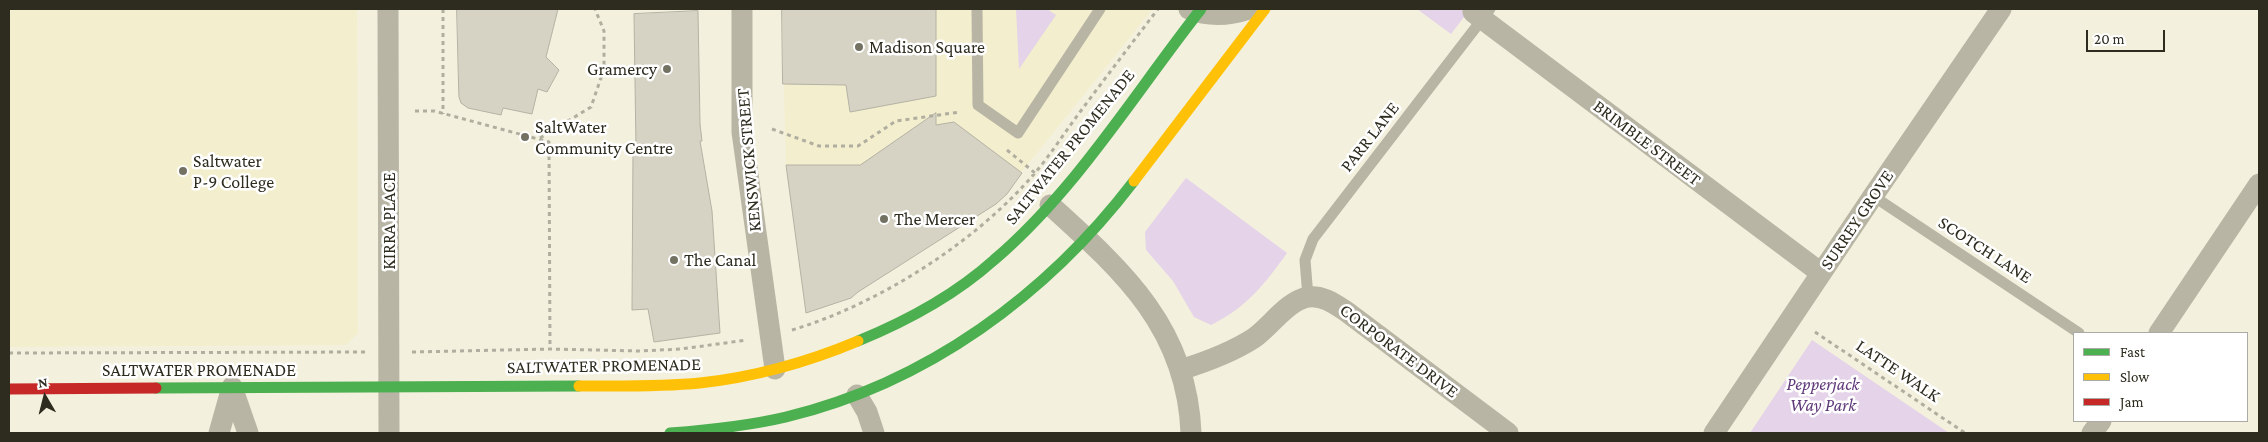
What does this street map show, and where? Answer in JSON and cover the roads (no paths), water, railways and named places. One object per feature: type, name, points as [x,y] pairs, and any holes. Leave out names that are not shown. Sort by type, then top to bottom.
[{"type":"street","name":"KIRRA PLACE","points":[[388,9],[389,433]]},
{"type":"street","name":"KENSWICK STREET","points":[[742,9],[742,132],[769,337],[775,369]]},
{"type":"street","points":[[1196,10],[1223,16],[1249,9]]},
{"type":"street","points":[[670,433],[701,432],[769,422],[857,395],[917,369],[965,342],[1041,284],[1087,239],[1128,189],[1266,9]]},
{"type":"street","name":"SALTWATER PROMENADE","points":[[9,388],[645,385],[706,382],[775,369],[827,354],[900,322],[940,298],[1001,255],[1050,205],[1196,10]]},
{"type":"street","name":"SURREY GROVE","points":[[1714,433],[1997,10]]},
{"type":"street","name":"BRIMBLE STREET","points":[[1482,13],[1821,273]]},
{"type":"street","points":[[2160,332],[2259,184]]},
{"type":"street","points":[[1050,205],[1087,239],[1148,304],[1161,326],[1180,370],[1188,402],[1191,433]]},
{"type":"street","points":[[1180,370],[1208,361],[1241,346],[1264,330],[1294,303],[1308,297]]},
{"type":"street","name":"CORPORATE DRIVE","points":[[1308,297],[1328,300],[1341,308],[1508,433]]},
{"type":"street","points":[[219,433],[232,387]]},
{"type":"street","points":[[232,387],[248,433]]},
{"type":"street","points":[[857,395],[867,412],[874,433]]},
{"type":"street","points":[[2092,433],[2100,422]]},
{"type":"lane","points":[[978,9],[978,105],[1018,133],[1100,9]]},
{"type":"lane","name":"PARR LANE","points":[[1308,297],[1305,260],[1313,239],[1482,13]]},
{"type":"lane","name":"SCOTCH LANE","points":[[1873,196],[2077,332]]},
{"type":"place","name":"Madison Square","points":[[859,47]]},
{"type":"place","name":"Gramercy","points":[[667,69]]},
{"type":"place","name":"SaltWater Community Centre","points":[[525,137]]},
{"type":"place","name":"Saltwater P-9 College","points":[[183,171]]},
{"type":"place","name":"The Mercer","points":[[884,219]]},
{"type":"place","name":"The Canal","points":[[674,260]]},
{"type":"park label","name":"Pepperjack Way Park","points":[[1823,394]]}]
